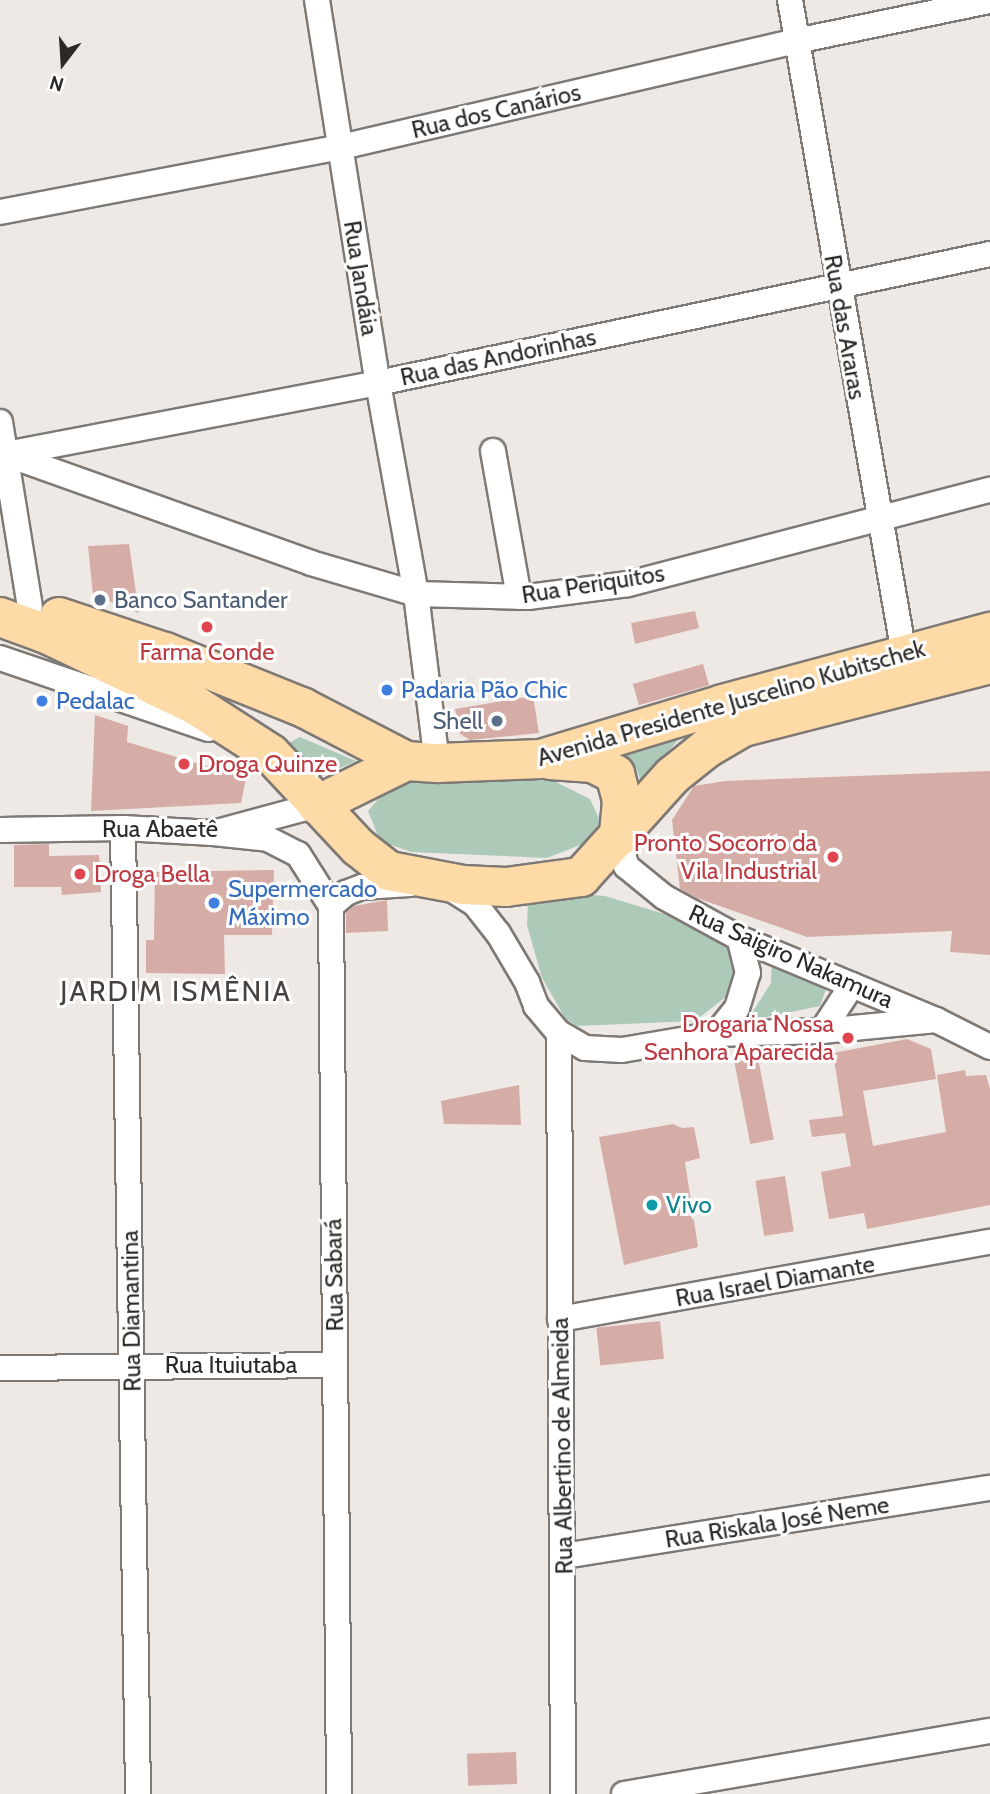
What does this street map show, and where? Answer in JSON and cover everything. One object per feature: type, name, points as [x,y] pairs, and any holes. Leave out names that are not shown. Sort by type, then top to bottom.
[{"type":"main road","name":"Avenida Presidente Juscelino Kubitschek","points":[[10,607],[49,635],[194,705],[271,754],[358,847],[389,871],[442,882],[506,887],[581,877],[672,776],[707,748],[743,727],[990,664]]},
{"type":"main road","name":"Avenida Presidente Juscelino Kubitschek","points":[[10,607],[165,652],[302,707],[421,762],[541,759],[904,654],[990,632]]},
{"type":"main road","points":[[541,759],[593,764],[615,774],[622,800],[619,837]]},
{"type":"main road","points":[[317,805],[421,762]]},
{"type":"street","name":"Rua Jandáia","points":[[317,0],[378,383],[416,594],[421,762]]},
{"type":"street","name":"Rua das Araras","points":[[790,0],[904,654]]},
{"type":"street","name":"Rua dos Canários","points":[[0,212],[341,147],[796,41],[990,1]]},
{"type":"street","name":"Rua das Andorinhas","points":[[3,453],[378,383],[990,254]]},
{"type":"street","points":[[0,422],[10,607]]},
{"type":"street","points":[[493,450],[519,597]]},
{"type":"street","name":"Rua Periquitos","points":[[3,453],[311,563],[416,594],[519,597],[628,584],[990,490]]},
{"type":"street","points":[[0,658],[202,726],[271,754]]},
{"type":"street","name":"Rua Abaetê","points":[[0,830],[123,828],[213,833],[317,805]]},
{"type":"street","name":"Rua Diamantina","points":[[123,828],[138,1794]]},
{"type":"street","points":[[213,833],[268,839],[298,854],[331,906],[346,892],[362,887],[442,882],[475,904],[498,933],[527,982],[536,1006],[559,1033],[585,1048],[622,1050],[716,1034],[822,1031],[936,1020]]},
{"type":"street","name":"Rua Saigiro Nakamura","points":[[619,837],[626,866],[664,897],[739,937],[936,1020],[990,1047]]},
{"type":"street","name":"Rua Sabará","points":[[331,906],[339,1794]]},
{"type":"street","points":[[716,1034],[737,1008],[748,973],[739,937]]},
{"type":"street","points":[[822,1031],[852,985]]},
{"type":"street","name":"Rua Albertino de Almeida","points":[[559,1033],[560,1319],[565,1556],[564,1794]]},
{"type":"street","name":"Rua Albertino de Almeida","points":[[561,1098],[585,1048]]},
{"type":"street","name":"Rua Israel Diamante","points":[[560,1319],[990,1242]]},
{"type":"street","name":"Rua Ituiutaba","points":[[0,1368],[335,1364]]},
{"type":"street","name":"Rua Riskala José Neme","points":[[565,1556],[990,1488]]},
{"type":"street","points":[[624,1794],[990,1731]]},
{"type":"green space","points":[[692,723],[658,764],[644,789],[637,771],[613,748]]},
{"type":"green space","points":[[300,737],[356,761],[312,780],[287,744]]},
{"type":"green space","points":[[427,775],[554,781],[590,799],[601,823],[600,837],[547,858],[411,852],[380,841],[368,811],[389,786]]},
{"type":"green space","points":[[556,892],[605,896],[671,916],[728,940],[737,988],[695,1021],[577,1026],[565,1018],[542,978],[527,925],[528,900]]},
{"type":"green space","points":[[772,955],[830,978],[820,1006],[747,1021],[771,983]]},
{"type":"building","points":[[129,544],[139,613],[93,595],[88,546]]},
{"type":"building","points":[[695,611],[699,628],[635,644],[631,623]]},
{"type":"building","points":[[703,664],[709,685],[639,705],[633,684]]},
{"type":"building","name":"Shell","points":[[533,696],[539,733],[470,740],[460,734],[455,709]]},
{"type":"building","points":[[95,715],[128,726],[127,742],[246,778],[241,803],[91,811]]},
{"type":"building","name":"Pronto Socorro da Vila Industrial","points":[[990,771],[990,955],[950,952],[952,931],[807,937],[697,898],[680,889],[672,820],[694,786],[725,781]]},
{"type":"building","points":[[49,844],[49,856],[99,855],[101,892],[62,895],[61,887],[14,887],[14,845]]},
{"type":"building","name":"Supermercado Máximo","points":[[274,870],[272,935],[224,935],[225,974],[146,973],[146,940],[154,940],[155,872]]},
{"type":"building","points":[[387,900],[388,931],[346,933],[346,913],[354,906]]},
{"type":"building","points":[[907,1039],[931,1049],[936,1079],[863,1091],[873,1146],[946,1132],[937,1075],[965,1070],[966,1076],[986,1075],[990,1089],[990,1205],[867,1229],[864,1213],[829,1219],[821,1172],[851,1166],[845,1133],[812,1137],[809,1120],[843,1116],[833,1053]]},
{"type":"building","points":[[758,1058],[774,1139],[750,1144],[734,1063]]},
{"type":"building","points":[[519,1085],[521,1125],[444,1124],[441,1101]]},
{"type":"building","name":"Vivo","points":[[673,1124],[682,1128],[694,1127],[700,1158],[685,1162],[698,1247],[624,1265],[599,1137]]},
{"type":"building","points":[[785,1176],[794,1231],[764,1236],[755,1181]]},
{"type":"building","points":[[660,1321],[664,1359],[600,1365],[596,1328]]},
{"type":"building","points":[[516,1752],[517,1784],[468,1786],[467,1754]]},
{"type":"place","name":"Banco Santander","points":[[100,600]]},
{"type":"place","name":"Farma Conde","points":[[207,627]]},
{"type":"place","name":"Padaria Pão Chic","points":[[387,690]]},
{"type":"place","name":"Pedalac","points":[[42,701]]},
{"type":"place","name":"Shell","points":[[497,721]]},
{"type":"place","name":"Droga Quinze","points":[[184,764]]},
{"type":"place","name":"Pronto Socorro da Vila Industrial","points":[[833,857]]},
{"type":"place","name":"Droga Bella","points":[[80,874]]},
{"type":"place","name":"Supermercado Máximo","points":[[214,903]]},
{"type":"place","name":"Drogaria Nossa Senhora Aparecida","points":[[848,1038]]},
{"type":"place","name":"Vivo","points":[[652,1205]]},
{"type":"district","name":"JARDIM ISMÊNIA","points":[[176,991]]}]
